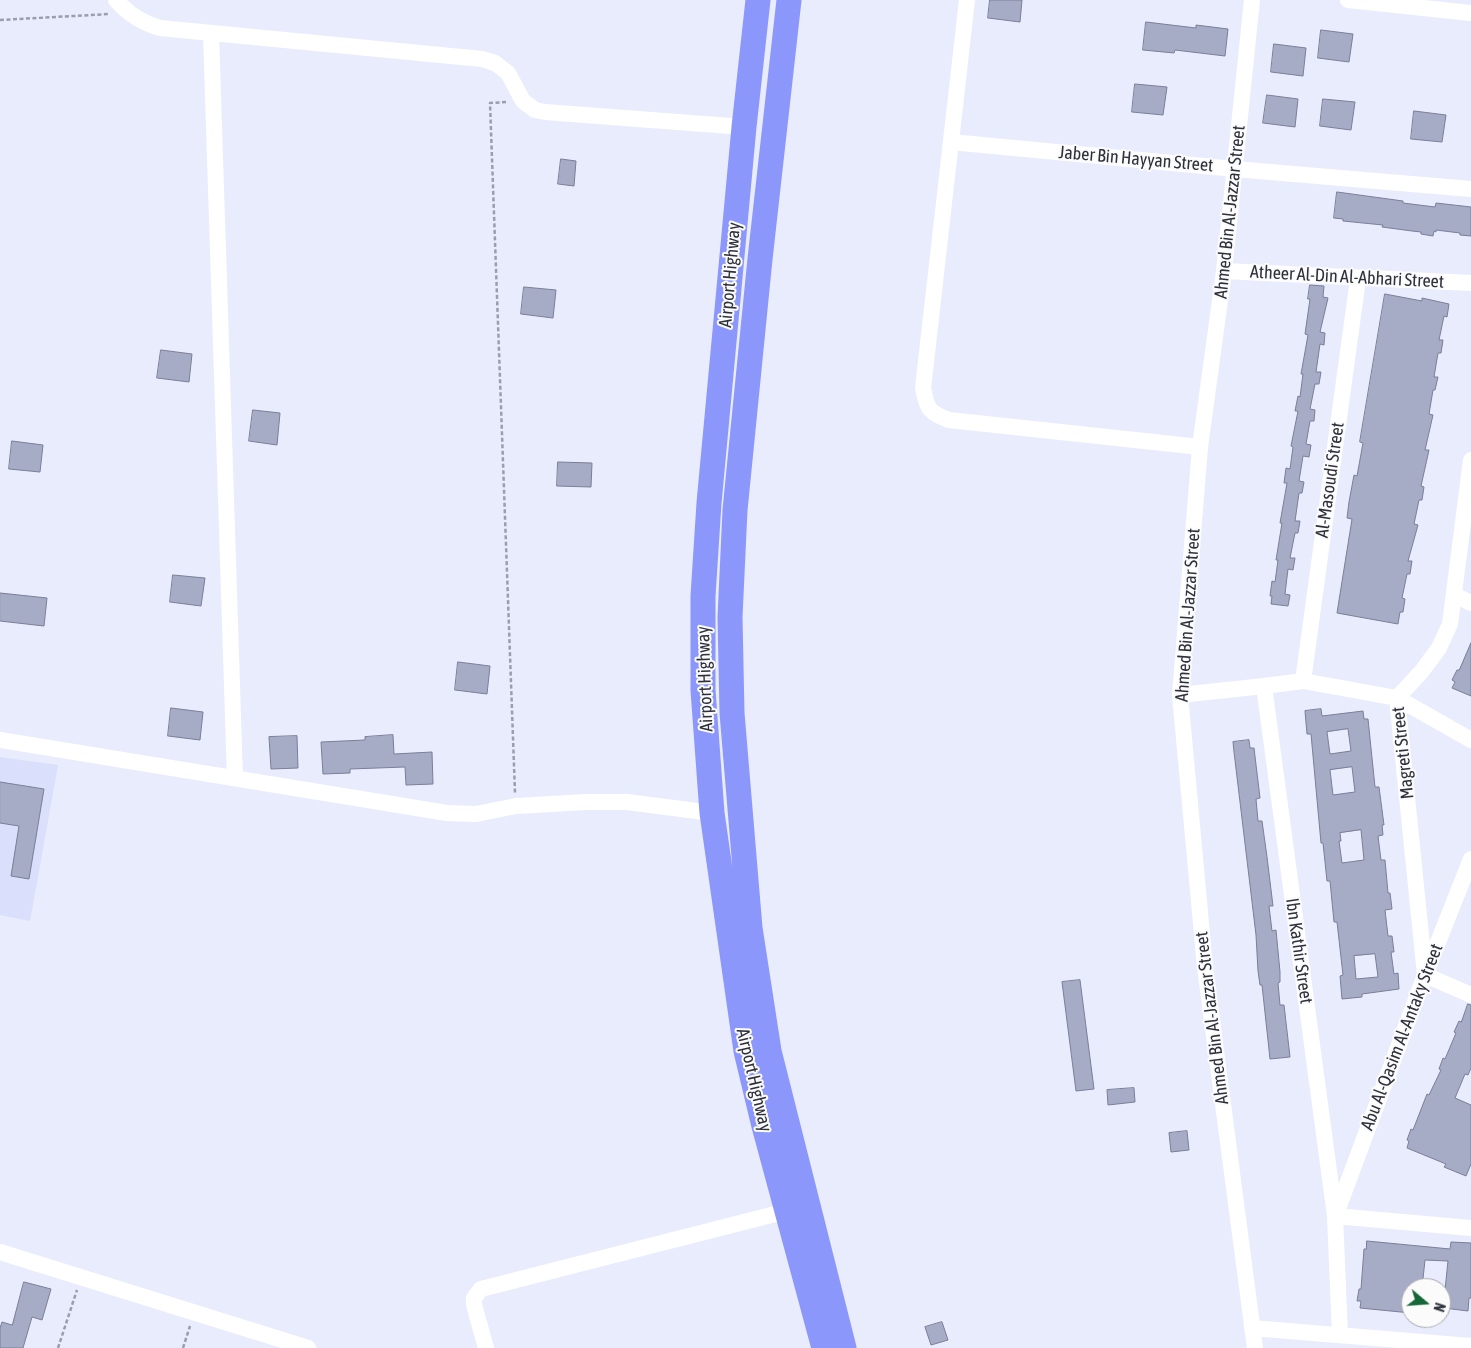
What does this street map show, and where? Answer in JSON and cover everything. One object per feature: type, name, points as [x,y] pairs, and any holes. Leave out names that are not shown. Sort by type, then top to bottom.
[{"type":"highway","name":"Airport Highway","points":[[758,0],[744,126],[705,550],[703,680],[712,813],[746,1051],[786,1211],[824,1348]]},
{"type":"highway","name":"Airport Highway","points":[[789,0],[760,259],[735,510],[730,617],[732,713],[750,928],[769,1051],[844,1348]]},
{"type":"street","points":[[116,0],[128,12],[144,23],[160,28],[482,59],[495,63],[508,73],[523,101],[535,110],[744,126]]},
{"type":"street","points":[[967,0],[924,388],[929,410],[949,420],[1200,447]]},
{"type":"street","name":"Ahmed Bin Al-Jazzar Street","points":[[1252,0],[1224,272],[1200,447],[1180,695],[1205,967],[1255,1348]]},
{"type":"street","points":[[1348,0],[1471,13]]},
{"type":"street","points":[[211,33],[235,778]]},
{"type":"street","name":"Jaber Bin Hayyan Street","points":[[952,142],[1471,189]]},
{"type":"street","name":"Atheer Al-Din Al-Abhari Street","points":[[1224,272],[1471,283]]},
{"type":"street","name":"Al-Masoudi Street","points":[[1303,681],[1358,279]]},
{"type":"street","name":"Magreti Street","points":[[1426,975],[1397,698],[1440,648],[1450,624],[1471,467]]},
{"type":"street","points":[[1454,595],[1471,603]]},
{"type":"street","points":[[1180,695],[1303,681],[1397,698],[1471,740]]},
{"type":"street","name":"Ibn Kathir Street","points":[[1264,686],[1335,1216],[1340,1335]]},
{"type":"street","points":[[0,740],[447,813],[476,814],[516,806],[570,802],[627,802],[712,813]]},
{"type":"street","name":"Abu Al-Qasim Al-Antaky Street","points":[[1335,1216],[1471,859]]},
{"type":"street","points":[[1426,975],[1471,995]]},
{"type":"street","points":[[486,1348],[474,1305],[474,1298],[481,1289],[786,1211]]},
{"type":"street","points":[[1335,1216],[1471,1228]]},
{"type":"street","points":[[0,1252],[308,1348]]},
{"type":"street","points":[[1252,1328],[1471,1346]]},
{"type":"path","points":[[0,20],[128,12]]},
{"type":"path","points":[[516,806],[490,103],[523,101]]},
{"type":"path","points":[[58,1348],[82,1278]]},
{"type":"path","points":[[183,1348],[195,1313]]},
{"type":"shaded area","points":[[0,757],[58,765],[30,921],[0,915]]},
{"type":"building","points":[[990,0],[1022,0],[1020,22],[988,18]]},
{"type":"building","points":[[1146,22],[1196,28],[1196,25],[1228,29],[1225,56],[1175,50],[1174,53],[1143,50]]},
{"type":"building","points":[[1321,30],[1353,34],[1349,62],[1318,58]]},
{"type":"building","points":[[1274,44],[1306,48],[1303,76],[1271,72]]},
{"type":"building","points":[[1135,84],[1167,87],[1163,115],[1132,112]]},
{"type":"building","points":[[1267,95],[1298,99],[1295,127],[1263,123]]},
{"type":"building","points":[[1323,99],[1355,102],[1351,130],[1320,126]]},
{"type":"building","points":[[1414,111],[1446,115],[1442,142],[1411,139]]},
{"type":"building","points":[[561,159],[576,161],[574,186],[558,184]]},
{"type":"building","points":[[1337,192],[1435,207],[1436,203],[1471,207],[1471,236],[1436,230],[1433,236],[1421,234],[1421,232],[1382,227],[1383,225],[1343,221],[1343,219],[1334,218]]},
{"type":"building","points":[[1310,285],[1324,286],[1323,297],[1328,298],[1320,332],[1325,333],[1324,345],[1320,344],[1316,372],[1321,372],[1319,384],[1315,384],[1310,409],[1315,410],[1314,421],[1310,421],[1306,444],[1311,445],[1309,457],[1303,456],[1299,481],[1304,482],[1302,493],[1299,493],[1295,521],[1300,521],[1298,533],[1295,533],[1290,558],[1295,558],[1293,570],[1288,569],[1285,594],[1290,595],[1288,606],[1271,604],[1272,596],[1270,596],[1272,581],[1275,582],[1278,560],[1276,560],[1282,523],[1280,523],[1287,483],[1284,483],[1286,468],[1290,469],[1293,447],[1291,446],[1298,411],[1295,411],[1298,396],[1300,397],[1303,374],[1301,374],[1308,335],[1305,334]]},
{"type":"building","points":[[524,287],[556,290],[553,318],[521,314]]},
{"type":"building","points":[[1385,294],[1422,301],[1422,298],[1449,304],[1447,317],[1444,316],[1439,340],[1443,340],[1441,353],[1438,353],[1434,377],[1438,377],[1435,390],[1433,390],[1429,414],[1433,415],[1425,450],[1429,450],[1421,486],[1424,487],[1414,524],[1418,525],[1408,561],[1412,561],[1410,574],[1407,574],[1402,598],[1405,599],[1403,612],[1400,612],[1398,624],[1337,613],[1352,519],[1347,518],[1349,502],[1354,475],[1357,476],[1363,443],[1360,442]]},
{"type":"building","points":[[161,350],[192,354],[189,382],[157,378]]},
{"type":"building","points":[[253,410],[280,413],[277,445],[249,441]]},
{"type":"building","points":[[12,441],[43,445],[40,472],[9,469]]},
{"type":"building","points":[[558,462],[592,463],[591,487],[557,486]]},
{"type":"building","points":[[173,575],[205,578],[201,606],[170,602]]},
{"type":"building","points":[[0,593],[47,598],[44,626],[0,621]]},
{"type":"building","points":[[1471,643],[1471,696],[1452,688],[1455,682],[1452,680],[1457,670],[1459,670]]},
{"type":"building","points":[[458,662],[490,666],[487,694],[455,690]]},
{"type":"building","points":[[171,708],[203,712],[200,740],[168,736]]},
{"type":"building","points":[[1321,709],[1322,716],[1363,711],[1364,719],[1368,719],[1375,787],[1379,787],[1384,825],[1382,825],[1383,835],[1378,836],[1381,860],[1385,860],[1388,893],[1390,893],[1392,909],[1385,910],[1388,936],[1392,936],[1394,952],[1391,952],[1394,974],[1398,973],[1399,989],[1342,999],[1340,976],[1343,975],[1337,922],[1334,922],[1330,881],[1327,881],[1323,843],[1321,843],[1311,734],[1307,734],[1305,711]],"holes":[[[1348,729],[1351,751],[1330,754],[1327,732]],[[1352,767],[1355,792],[1333,795],[1330,770]],[[1361,830],[1364,860],[1342,863],[1339,841],[1341,841],[1340,833]],[[1375,954],[1378,977],[1356,979],[1354,956]]]},
{"type":"building","points":[[393,735],[394,754],[432,752],[433,784],[406,785],[405,767],[350,769],[350,773],[323,774],[321,742],[365,740],[365,737]]},
{"type":"building","points":[[297,736],[298,768],[271,769],[269,737]]},
{"type":"building","points":[[1249,740],[1250,748],[1254,748],[1260,798],[1256,799],[1258,821],[1262,821],[1267,857],[1273,906],[1269,906],[1272,931],[1276,930],[1280,972],[1280,982],[1278,983],[1280,1005],[1284,1005],[1290,1057],[1270,1059],[1262,985],[1260,985],[1258,971],[1256,935],[1233,742]]},
{"type":"building","points":[[0,782],[44,789],[29,879],[11,876],[19,826],[0,823]]},
{"type":"building","points":[[1080,980],[1094,1089],[1076,1091],[1062,982]]},
{"type":"building","points":[[1468,1004],[1471,1005],[1471,1068],[1468,1075],[1465,1074],[1455,1098],[1471,1105],[1471,1164],[1466,1176],[1444,1167],[1446,1164],[1407,1148],[1409,1141],[1407,1140],[1411,1129],[1413,1130],[1427,1094],[1429,1095],[1441,1070],[1439,1069],[1443,1058],[1445,1059],[1456,1033],[1454,1032],[1459,1021],[1461,1022]]},
{"type":"building","points":[[1134,1088],[1135,1102],[1108,1105],[1107,1090]]},
{"type":"building","points":[[1187,1131],[1189,1150],[1171,1152],[1169,1133]]},
{"type":"building","points":[[1367,1241],[1450,1249],[1451,1242],[1471,1243],[1471,1298],[1469,1298],[1468,1311],[1451,1309],[1451,1278],[1446,1278],[1448,1261],[1425,1260],[1423,1278],[1401,1278],[1401,1312],[1360,1308],[1361,1301],[1357,1301],[1359,1289],[1361,1289],[1364,1249],[1366,1249]]},
{"type":"building","points":[[24,1282],[51,1289],[42,1320],[32,1317],[23,1348],[0,1348],[0,1328],[2,1322],[12,1325]]},
{"type":"building","points":[[942,1322],[948,1340],[931,1345],[925,1327]]}]
